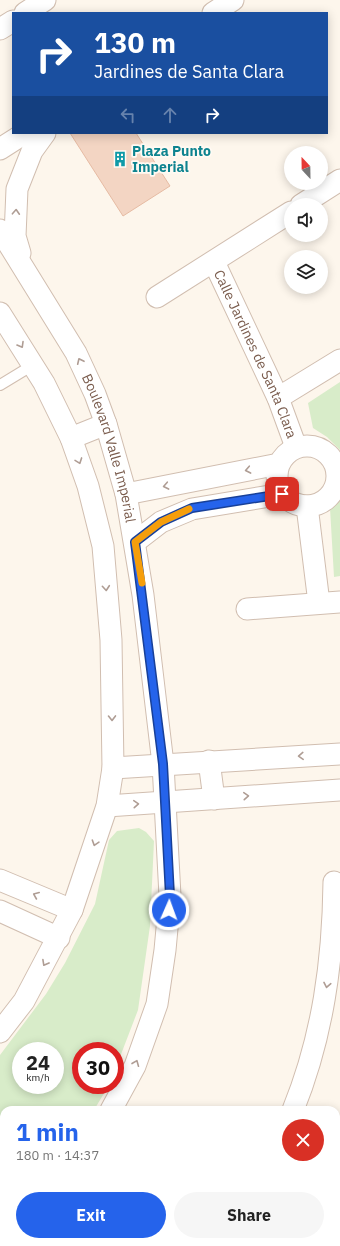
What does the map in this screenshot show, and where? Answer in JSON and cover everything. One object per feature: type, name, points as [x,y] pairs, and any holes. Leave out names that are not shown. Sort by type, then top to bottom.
[{"type":"street","points":[[27,12],[45,0]]},
{"type":"street","points":[[215,12],[233,0]]},
{"type":"street","points":[[0,29],[12,22]]},
{"type":"street","points":[[0,149],[23,134]]},
{"type":"street","points":[[28,277],[15,236],[17,189],[32,151],[43,134]]},
{"type":"street","points":[[313,198],[340,180]]},
{"type":"street","points":[[157,297],[284,217]]},
{"type":"street","name":"Boulevard Valle Imperial","points":[[0,230],[76,353],[96,394],[126,494],[135,542],[163,764],[170,896],[165,950],[156,1004],[135,1066],[115,1106]]},
{"type":"street","name":"Calle Jardines de Santa Clara","points":[[214,262],[278,398],[296,447]]},
{"type":"street","points":[[0,313],[33,365],[71,438],[88,486],[103,546],[111,640],[113,768],[107,806],[72,910],[59,938],[24,1001],[0,1032]]},
{"type":"street","points":[[278,398],[340,360]]},
{"type":"street","points":[[71,438],[106,424]]},
{"type":"street","points":[[308,445],[322,449],[332,457],[337,469],[337,483],[331,495],[320,503],[307,506],[293,502],[282,494],[276,474],[279,464],[285,454],[296,447],[308,445]]},
{"type":"street","points":[[126,494],[279,464]]},
{"type":"street","points":[[186,482],[192,508]]},
{"type":"street","points":[[135,542],[161,522],[192,508],[282,494]]},
{"type":"street","points":[[307,506],[318,603]]},
{"type":"street","points":[[247,609],[340,602]]},
{"type":"street","points":[[113,768],[340,754]]},
{"type":"street","points":[[209,761],[214,799]]},
{"type":"street","points":[[107,806],[340,790]]},
{"type":"street","points":[[294,1106],[317,1034],[336,946],[334,882]]},
{"type":"street","points":[[59,938],[2,912],[8,884],[72,910]]},
{"type":"lane","points":[[0,385],[33,365]]},
{"type":"green space","points":[[340,382],[340,450],[327,437],[313,428],[308,403]]},
{"type":"green space","points":[[340,498],[340,576],[334,577],[330,508]]},
{"type":"green space","points":[[139,828],[146,832],[154,841],[150,926],[138,1010],[124,1047],[124,1042],[72,1042],[72,1094],[104,1094],[96,1106],[0,1106],[0,1055],[46,994],[65,963],[95,904],[109,840],[117,831]]},
{"type":"building","name":"Plaza Punto Imperial","points":[[71,134],[137,134],[170,186],[123,216]]},
{"type":"slow traffic","points":[[142,583],[135,542],[148,530],[161,522],[189,509]]},
{"type":"place","name":"Plaza Punto Imperial","points":[[120,159]]},
{"type":"route","points":[[169,910],[170,896],[163,764],[143,595],[135,542],[148,530],[161,522],[192,508],[282,494]]}]
